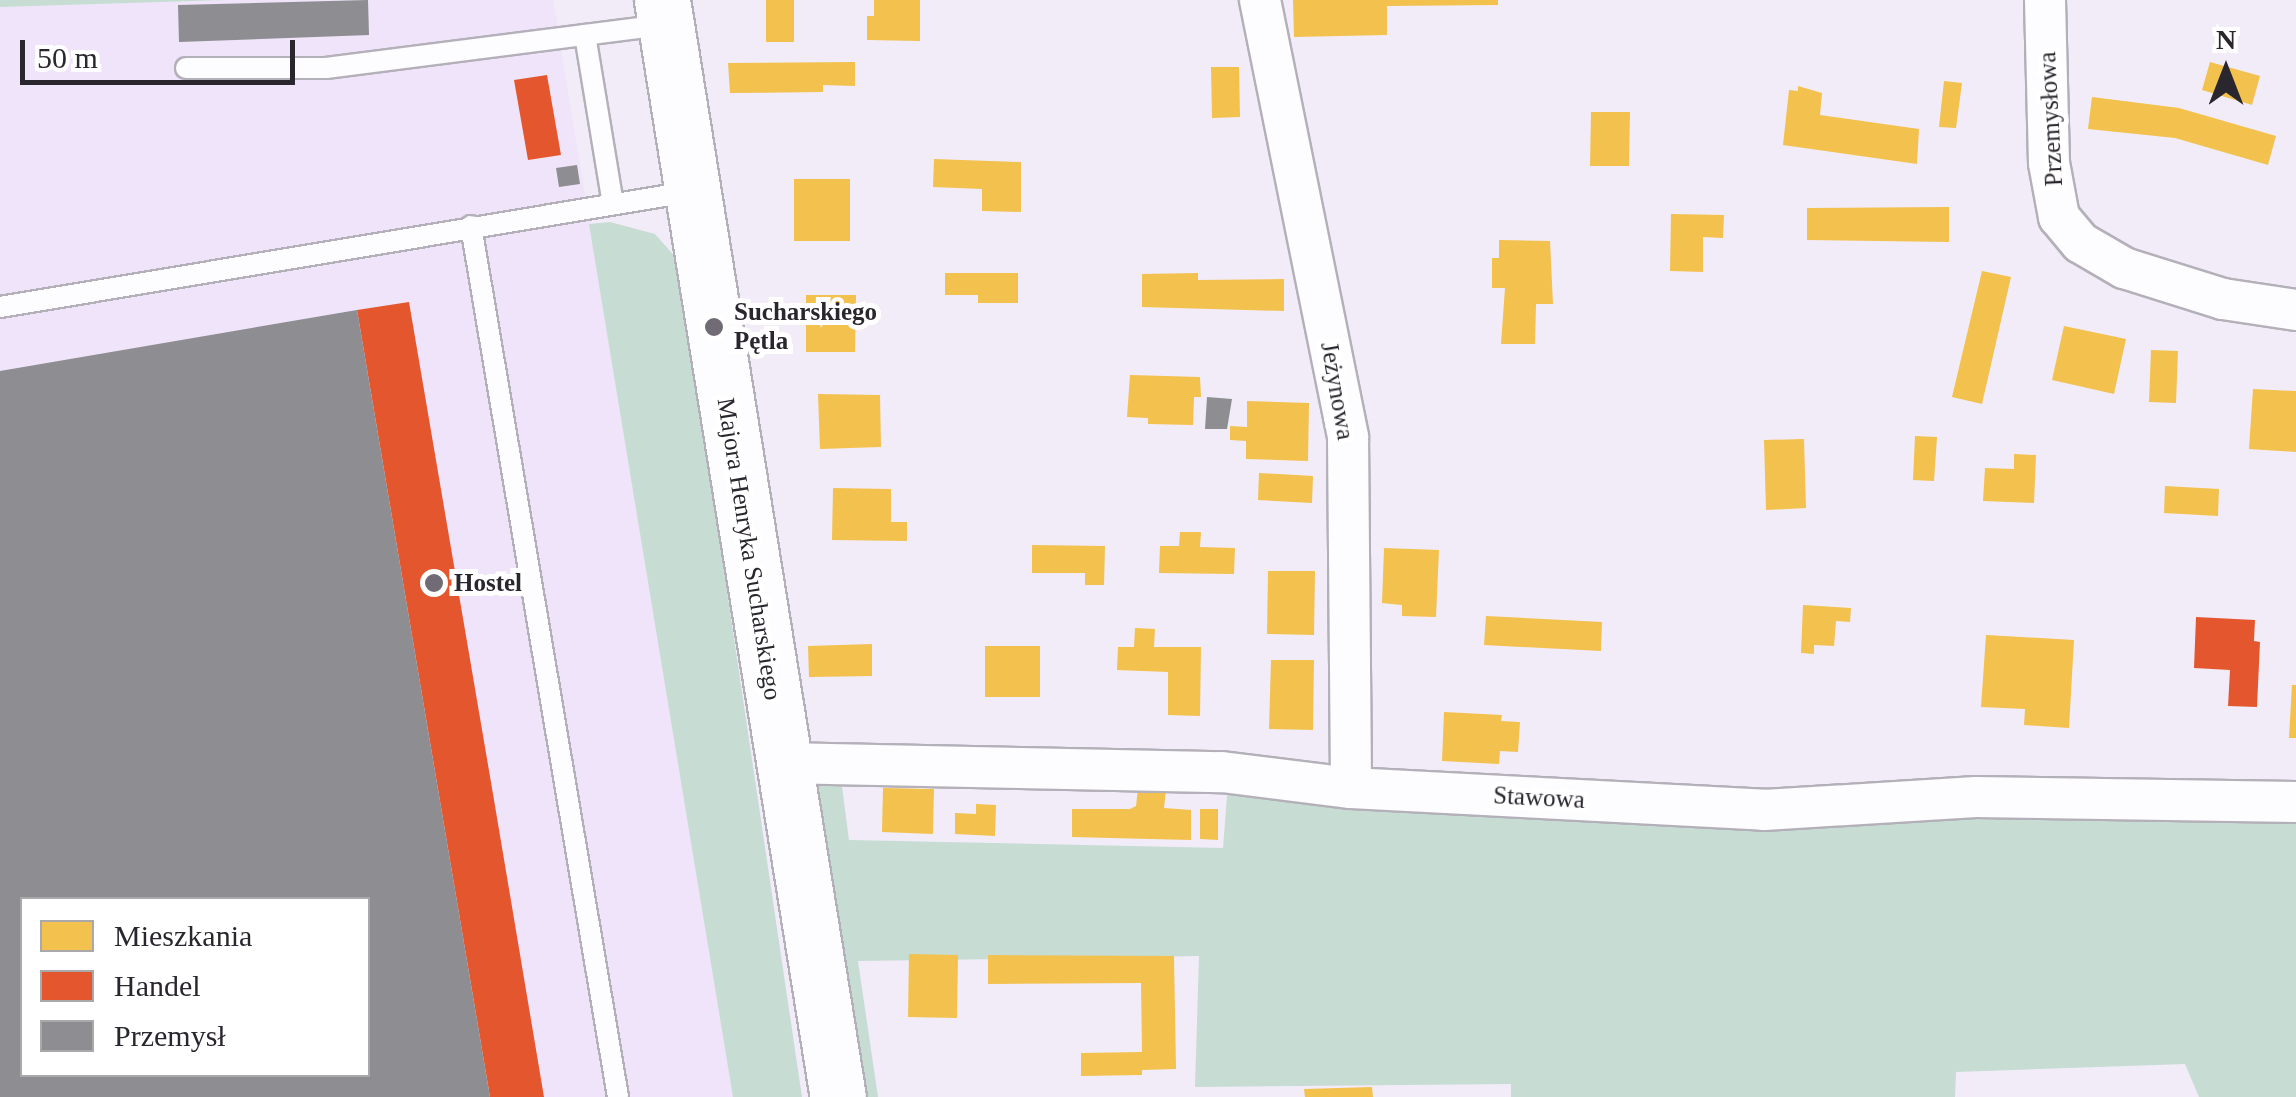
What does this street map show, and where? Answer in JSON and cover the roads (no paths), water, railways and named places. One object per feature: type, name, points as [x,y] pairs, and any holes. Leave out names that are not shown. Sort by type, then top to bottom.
[{"type":"street","name":"Jeżynowa","points":[[1260,0],[1348,437],[1351,788]]},
{"type":"street","name":"Przemysłowa","points":[[2045,0],[2050,163],[2059,217],[2081,243],[2124,268],[2223,299],[2296,310]]},
{"type":"street","name":"Majora Henryka Sucharskiego","points":[[663,12],[838,1097]]},
{"type":"street","name":"Stawowa","points":[[782,763],[1222,772],[1351,788],[1764,810],[1976,797],[2296,802]]},
{"type":"lane","points":[[186,68],[326,68],[585,35],[663,12]]},
{"type":"lane","points":[[585,35],[613,204]]},
{"type":"lane","points":[[0,307],[692,191]]},
{"type":"lane","points":[[471,226],[618,1097]]},
{"type":"place","name":"Sucharskiego Pętla","points":[[714,327]]},
{"type":"place","name":"Hostel","points":[[434,583]]}]
